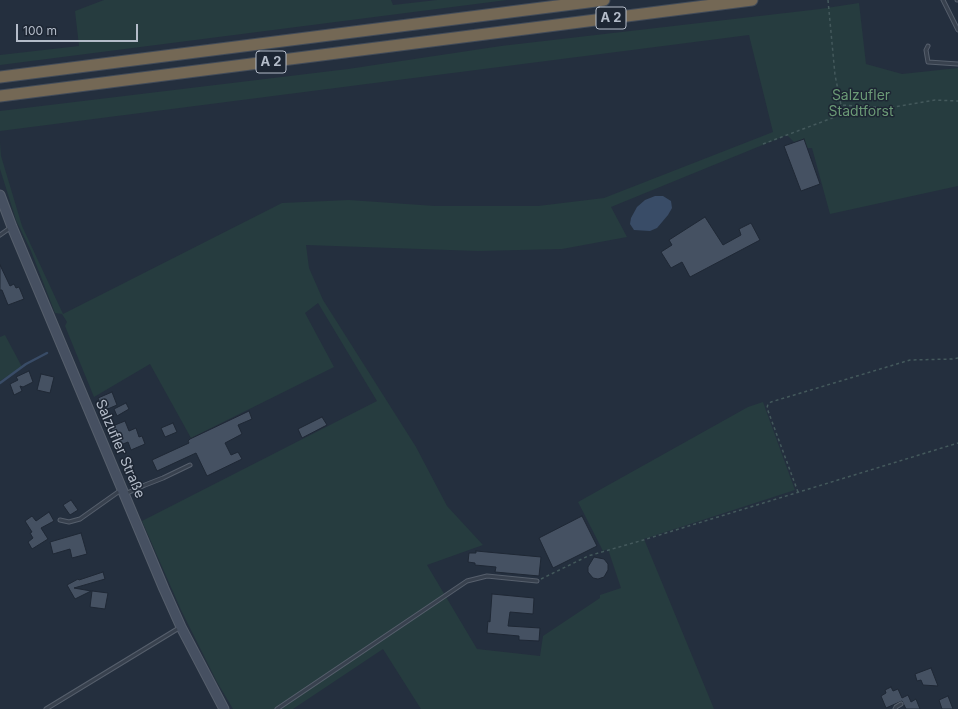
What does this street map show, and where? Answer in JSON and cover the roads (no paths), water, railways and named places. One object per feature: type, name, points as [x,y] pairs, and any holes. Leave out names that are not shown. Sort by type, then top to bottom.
[{"type":"highway","name":"A 2","points":[[0,77],[604,0]]},
{"type":"highway","name":"A 2","points":[[0,96],[752,0]]},
{"type":"main road","name":"Salzufler Straße","points":[[0,195],[122,492],[181,627],[224,709]]},
{"type":"lane","points":[[943,0],[958,30]]},
{"type":"lane","points":[[928,46],[926,50],[928,62],[958,64]]},
{"type":"lane","points":[[0,235],[12,227]]},
{"type":"lane","points":[[60,520],[69,522],[80,519],[122,492],[163,478],[190,465]]},
{"type":"lane","points":[[277,709],[467,581],[487,576],[537,581]]},
{"type":"lane","points":[[46,709],[181,627]]},
{"type":"lane","points":[[895,709],[901,704]]},
{"type":"water","points":[[655,196],[663,196],[671,201],[672,208],[668,215],[657,228],[650,231],[634,230],[630,224],[631,218],[637,207],[645,200]]},
{"type":"waterway","points":[[0,383],[26,364],[47,353]]},
{"type":"park label","name":"Salzufler Stadtforst","points":[[861,104]]}]
